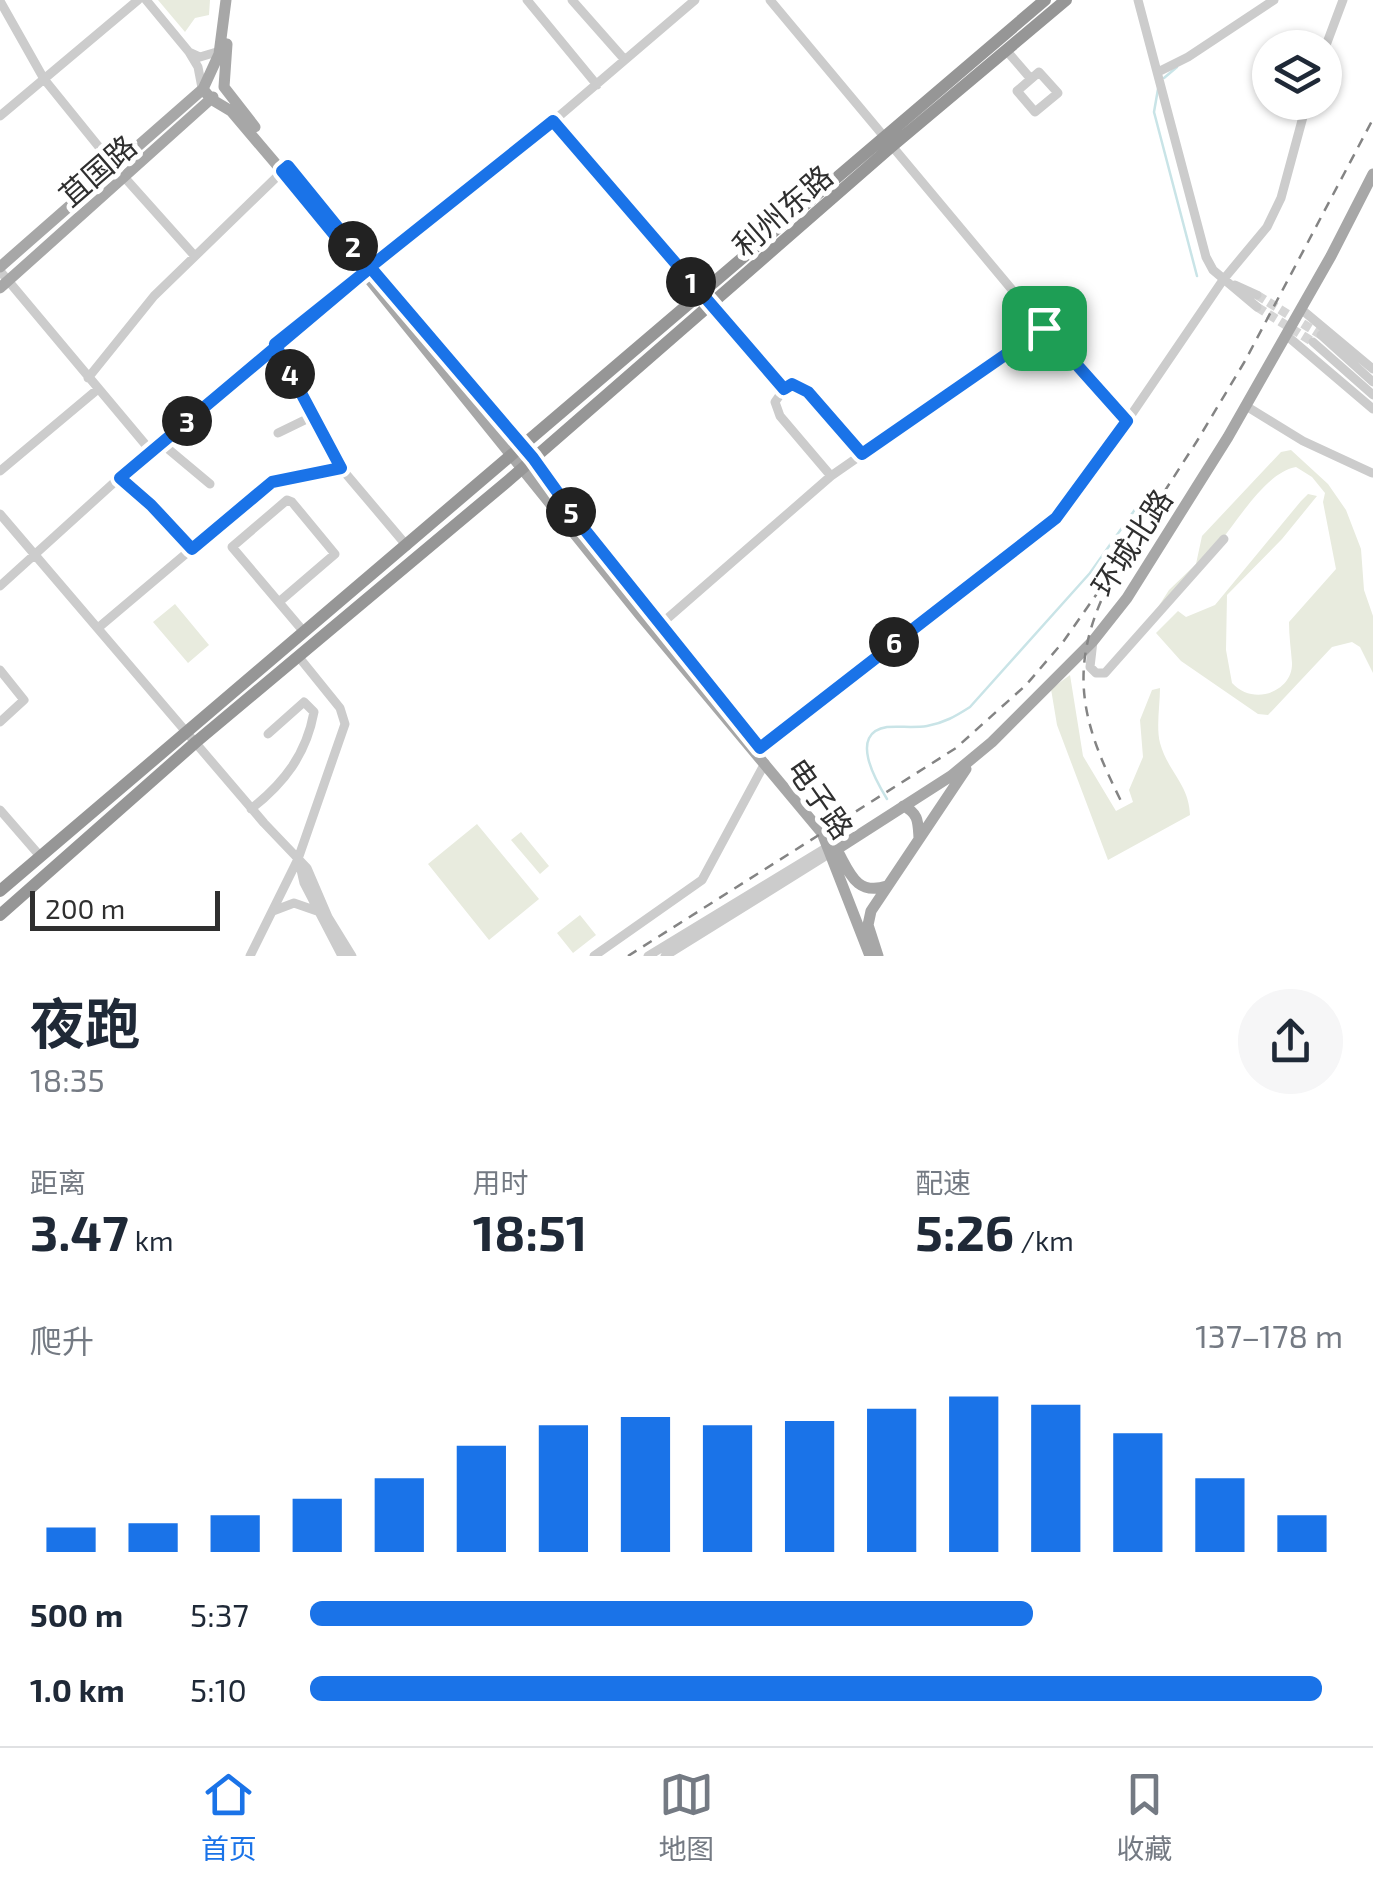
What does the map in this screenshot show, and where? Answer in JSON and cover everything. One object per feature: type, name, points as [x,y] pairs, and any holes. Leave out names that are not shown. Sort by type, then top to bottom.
[{"type":"highway","name":"利州东路","points":[[214,717],[298,656],[522,469],[1045,0]]},
{"type":"highway","name":"利州东路","points":[[888,142],[1066,0]]},
{"type":"highway","name":"利州东路","points":[[214,717],[304,632],[509,454],[707,300]]},
{"type":"highway","points":[[0,915],[214,717]]},
{"type":"highway","points":[[0,890],[174,752]]},
{"type":"main road","points":[[207,94],[228,5]]},
{"type":"main road","points":[[224,87],[228,5]]},
{"type":"main road","name":"苴国路","points":[[2,277],[207,94],[224,87]]},
{"type":"main road","name":"电子路","points":[[224,87],[368,270],[533,458],[581,525],[826,830],[836,847],[870,956]]},
{"type":"main road","name":"电子路","points":[[207,94],[231,111],[285,169]]},
{"type":"main road","name":"环城北路","points":[[836,847],[974,757],[1093,641],[1126,598],[1246,406],[1373,174]]},
{"type":"main road","name":"电子路","points":[[368,270],[509,454],[836,847]]},
{"type":"main road","points":[[878,956],[868,925],[870,910],[974,757]]},
{"type":"main road","points":[[903,806],[918,818],[919,838]]},
{"type":"main road","points":[[836,847],[849,872],[864,888],[873,891],[887,886]]},
{"type":"street","points":[[0,116],[138,0]]},
{"type":"street","points":[[146,0],[189,52],[207,94]]},
{"type":"street","points":[[527,0],[596,84]]},
{"type":"street","points":[[572,0],[625,60]]},
{"type":"street","points":[[0,586],[150,450],[275,344],[553,121],[696,0]]},
{"type":"street","points":[[770,0],[1044,328],[1127,421]]},
{"type":"street","points":[[1138,0],[1206,257],[1223,280],[1256,307]]},
{"type":"street","points":[[1161,80],[1274,0]]},
{"type":"street","points":[[1332,30],[1343,0]]},
{"type":"street","points":[[0,1],[44,79],[120,173],[193,254]]},
{"type":"street","points":[[1006,50],[1030,79]]},
{"type":"street","points":[[189,52],[200,56],[220,51]]},
{"type":"street","points":[[1039,72],[1058,94],[1035,112],[1017,91],[1030,79],[1039,72]]},
{"type":"street","points":[[760,748],[1056,518],[1223,280],[1267,226],[1281,198],[1302,120]]},
{"type":"street","points":[[553,121],[784,389]]},
{"type":"street","points":[[88,378],[193,254],[285,169]]},
{"type":"street","points":[[2,277],[150,450]]},
{"type":"street","points":[[1223,280],[1256,294]]},
{"type":"street","points":[[1301,309],[1373,369]]},
{"type":"street","points":[[660,624],[832,476],[1044,328]]},
{"type":"street","points":[[1286,335],[1373,409]]},
{"type":"street","points":[[1373,382],[1317,338],[1373,395]]},
{"type":"street","points":[[275,344],[341,468],[407,546]]},
{"type":"street","points":[[832,476],[780,416],[775,402],[784,389],[792,384],[808,392],[862,454]]},
{"type":"street","points":[[0,471],[98,389]]},
{"type":"street","points":[[1246,406],[1304,442],[1372,473]]},
{"type":"street","points":[[278,433],[313,416]]},
{"type":"street","points":[[161,443],[210,484]]},
{"type":"street","points":[[98,628],[272,482],[341,468]]},
{"type":"street","points":[[120,478],[192,549]]},
{"type":"street","points":[[279,602],[334,554],[287,500],[232,547],[304,632]]},
{"type":"street","points":[[0,514],[251,809],[307,868],[328,916],[352,956]]},
{"type":"street","points":[[1093,641],[1090,667],[1096,673],[1107,672],[1224,540]]},
{"type":"street","points":[[250,956],[298,859],[346,724],[340,708],[298,656]]},
{"type":"street","points":[[0,670],[24,700],[0,722]]},
{"type":"street","points":[[251,809],[277,789],[293,769],[306,744],[314,712],[304,702],[268,734]]},
{"type":"street","points":[[594,956],[702,880],[766,763]]},
{"type":"street","points":[[0,810],[40,856]]},
{"type":"street","points":[[648,956],[836,847]]},
{"type":"street","points":[[664,956],[836,847]]},
{"type":"street","points":[[298,859],[304,883],[342,956]]},
{"type":"street","points":[[273,911],[294,903],[317,911]]},
{"type":"shaded area","points":[[158,0],[210,0],[209,15],[195,18],[185,32]]},
{"type":"shaded area","points":[[1291,450],[1328,484],[1346,510],[1361,549],[1364,590],[1373,616],[1373,673],[1360,647],[1352,642],[1332,647],[1268,715],[1258,714],[1181,661],[1156,633],[1178,611],[1186,617],[1215,605],[1301,501],[1308,494],[1317,496],[1282,539],[1227,595],[1226,650],[1232,683],[1241,690],[1261,695],[1286,681],[1292,663],[1289,622],[1336,569],[1323,502],[1325,493],[1312,477],[1296,467],[1275,477],[1153,615],[1169,590],[1196,564],[1202,536],[1281,452]]},
{"type":"shaded area","points":[[175,604],[209,645],[188,663],[153,622]]},
{"type":"shaded area","points":[[1070,675],[1083,756],[1116,811],[1133,802],[1129,790],[1143,757],[1140,720],[1152,690],[1160,688],[1160,743],[1189,804],[1190,815],[1108,860],[1057,725],[1051,689]]},
{"type":"shaded area","points":[[477,824],[539,899],[489,940],[428,864]]},
{"type":"shaded area","points":[[521,832],[549,866],[540,874],[511,840]]},
{"type":"shaded area","points":[[580,915],[596,935],[573,953],[557,933]]},
{"type":"waterway","points":[[1164,78],[1177,67]]},
{"type":"waterway","points":[[1158,89],[1154,112],[1197,276]]},
{"type":"waterway","points":[[887,799],[868,758],[869,738],[887,727],[939,723],[970,707],[1090,573],[1141,501]]},
{"type":"tunnel","points":[[1257,295],[1321,335]]},
{"type":"tunnel","points":[[1257,307],[1313,342]]},
{"type":"railway","points":[[628,956],[956,748],[1026,685],[1063,642],[1117,565],[1197,441],[1245,361],[1373,119]]},
{"type":"railway","points":[[1101,601],[1085,656],[1086,706],[1091,730],[1123,805]]},
{"type":"route","points":[[1044,328],[862,454],[808,392],[792,384],[784,389],[553,121],[370,267],[288,166],[282,171],[365,272],[275,344],[120,478],[192,549],[272,482],[341,468],[275,344],[365,272],[370,267],[533,458],[581,525],[760,748],[1056,518],[1127,421],[1044,328]]}]
